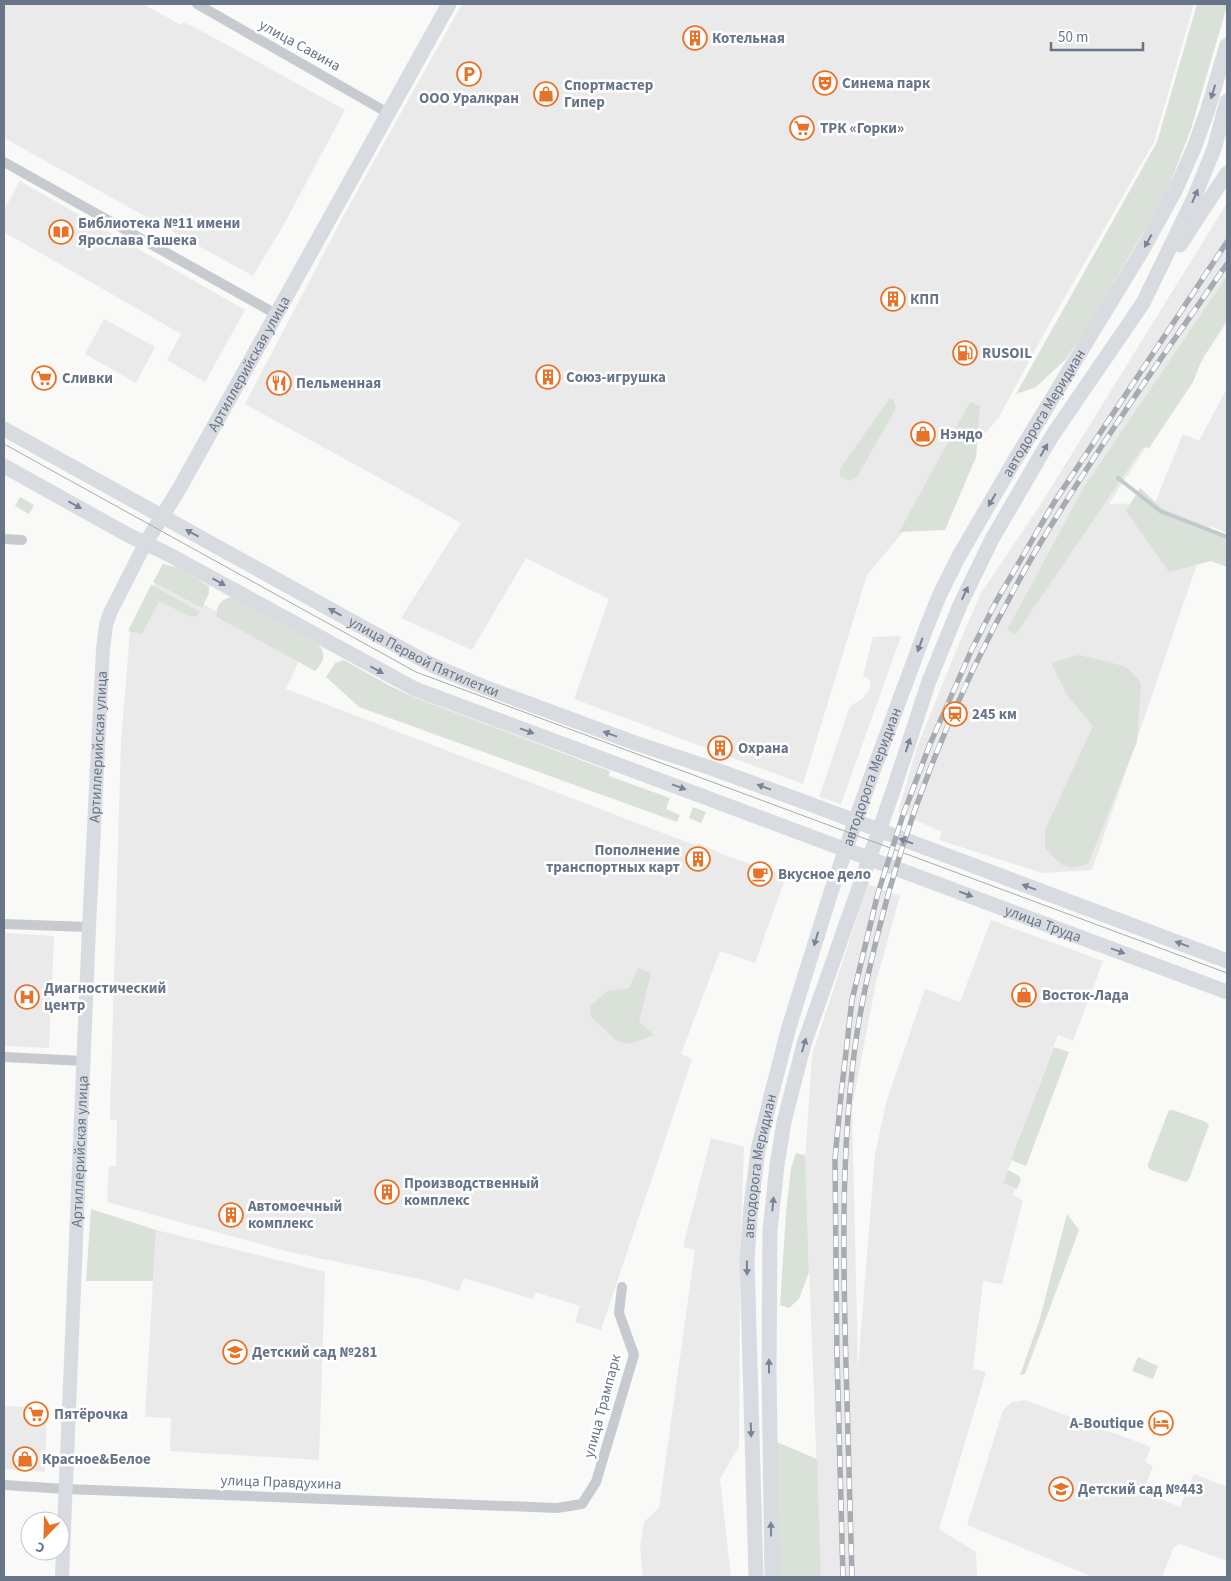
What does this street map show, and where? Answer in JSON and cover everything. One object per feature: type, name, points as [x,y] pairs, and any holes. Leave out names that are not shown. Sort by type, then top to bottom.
[{"type":"main road","name":"Артиллерийская улица","points":[[145,544],[176,494],[449,4]]},
{"type":"main road","name":"автодорога Меридиан","points":[[756,1577],[747,1259],[758,1150],[770,1096],[789,1027],[831,892],[869,782],[926,626],[940,594],[969,539],[1144,249],[1176,191],[1208,109],[1227,46]]},
{"type":"main road","name":"автодорога Меридиан","points":[[772,1577],[770,1230],[784,1122],[804,1044],[893,791],[929,681],[964,596],[992,539],[1052,436],[1143,303],[1194,198],[1214,149],[1227,101]]},
{"type":"main road","points":[[1143,303],[1227,172]]},
{"type":"main road","name":"улица Первой Пятилетки","points":[[4,429],[434,666],[484,688],[635,744],[728,774],[869,827]]},
{"type":"main road","name":"улица Первой Пятилетки","points":[[4,466],[415,689],[858,854]]},
{"type":"main road","name":"улица Труда","points":[[869,827],[1227,961]]},
{"type":"main road","name":"улица Труда","points":[[858,854],[1227,992]]},
{"type":"street","name":"улица Савина","points":[[197,4],[388,112]]},
{"type":"street","points":[[4,162],[276,314]]},
{"type":"street","points":[[4,539],[22,540]]},
{"type":"street","name":"Артиллерийская улица","points":[[62,1577],[83,1061],[104,637],[106,625],[115,601],[145,544]]},
{"type":"street","points":[[4,924],[89,927]]},
{"type":"street","points":[[4,1057],[83,1061]]},
{"type":"street","name":"улица Трампарк","points":[[557,1508],[582,1504],[596,1482],[634,1354],[619,1313],[622,1287]]},
{"type":"street","name":"улица Правдухина","points":[[4,1485],[557,1508]]},
{"type":"shaded area","points":[[4,4],[143,4],[181,25],[183,22],[211,36],[345,110],[283,226],[253,276],[4,138]]},
{"type":"shaded area","points":[[462,4],[1194,4],[1154,142],[1046,330],[999,417],[867,575],[803,784],[574,699],[609,599],[526,558],[472,650],[401,618],[461,523],[245,404],[345,213]]},
{"type":"shaded area","points":[[1197,4],[1227,4],[1227,6],[1191,129],[1166,194],[1085,331],[1066,359],[1036,387],[1016,394],[1157,142]]},
{"type":"shaded area","points":[[20,181],[245,310],[205,382],[167,360],[181,334],[4,232],[4,210]]},
{"type":"shaded area","points":[[1227,203],[1227,322],[1109,504],[1155,503],[1183,434],[1199,441],[1227,388],[1227,533],[1210,526],[1092,870],[1042,873],[939,840],[942,832],[898,812],[917,747],[981,593],[1039,507]]},
{"type":"shaded area","points":[[1227,276],[1227,320],[1203,357],[1193,382],[1149,448],[1143,447],[1016,634],[1007,630],[1084,487]]},
{"type":"shaded area","points":[[104,319],[155,347],[136,383],[85,354]]},
{"type":"shaded area","points":[[890,398],[894,400],[896,408],[857,477],[849,481],[840,476],[840,469]]},
{"type":"shaded area","points":[[970,402],[980,406],[976,457],[945,530],[899,532]]},
{"type":"shaded area","points":[[1140,488],[1163,509],[1227,535],[1227,567],[1211,561],[1169,572],[1126,511]]},
{"type":"shaded area","points":[[20,497],[34,505],[29,514],[15,506]]},
{"type":"shaded area","points":[[163,564],[179,568],[209,586],[209,593],[202,608],[153,582]]},
{"type":"shaded area","points":[[157,579],[301,657],[286,689],[697,846],[698,843],[724,855],[786,876],[755,963],[720,951],[681,1054],[692,1059],[601,1330],[575,1322],[580,1306],[535,1292],[533,1299],[464,1278],[459,1291],[424,1280],[290,1252],[107,1202],[109,1166],[116,1166],[117,1120],[110,1120],[110,1114],[121,742],[130,631]]},
{"type":"shaded area","points":[[151,585],[200,612],[196,616],[191,617],[159,601],[142,634],[128,631]]},
{"type":"shaded area","points":[[232,597],[319,645],[323,652],[323,659],[318,668],[315,671],[217,617],[218,606],[225,599]]},
{"type":"shaded area","points":[[901,636],[841,804],[819,797],[850,706],[862,699],[870,689],[870,680],[863,676],[873,637]]},
{"type":"shaded area","points":[[1078,655],[1128,668],[1141,683],[1137,742],[1088,864],[1072,868],[1063,865],[1045,848],[1045,830],[1093,726],[1067,695],[1051,663]]},
{"type":"shaded area","points":[[344,660],[390,686],[416,698],[610,771],[609,776],[670,798],[666,809],[680,815],[677,822],[359,707],[326,677],[335,663]]},
{"type":"shaded area","points":[[693,807],[706,812],[701,823],[689,818]]},
{"type":"shaded area","points":[[868,884],[900,896],[876,982],[852,1108],[858,1368],[875,1154],[886,1103],[925,989],[960,1002],[991,920],[1103,961],[1073,1041],[1058,1035],[1003,1183],[1015,1189],[1013,1195],[1023,1200],[1002,1284],[983,1281],[973,1369],[986,1372],[939,1529],[976,1552],[977,1577],[821,1577],[805,1162],[812,1055]]},
{"type":"shaded area","name":"Диагностический центр","points":[[4,933],[54,936],[49,1048],[4,1046]]},
{"type":"shaded area","points":[[638,968],[651,973],[639,1022],[654,1035],[630,1044],[617,1041],[591,1017],[590,1006],[608,991],[629,988]]},
{"type":"shaded area","points":[[1054,1047],[1069,1052],[1026,1166],[1011,1160]]},
{"type":"shaded area","points":[[1169,1110],[1206,1122],[1209,1125],[1189,1179],[1186,1182],[1151,1170],[1148,1167]]},
{"type":"shaded area","points":[[711,1138],[744,1147],[740,1261],[739,1446],[720,1479],[731,1577],[643,1577],[640,1548],[644,1522],[659,1508],[695,1250],[683,1247]]},
{"type":"shaded area","points":[[796,1153],[805,1155],[809,1272],[799,1299],[789,1308],[780,1305],[786,1212],[791,1168]]},
{"type":"shaded area","points":[[1008,1170],[1021,1179],[1017,1189],[1003,1183]]},
{"type":"shaded area","points":[[91,1209],[156,1230],[153,1281],[86,1281]]},
{"type":"shaded area","points":[[1067,1214],[1079,1230],[1025,1374],[1020,1375],[1039,1322]]},
{"type":"shaded area","name":"Детский сад №281","points":[[156,1230],[325,1272],[319,1460],[170,1451],[171,1418],[145,1417]]},
{"type":"shaded area","points":[[1138,1357],[1158,1366],[1153,1379],[1132,1371]]},
{"type":"shaded area","name":"Детский сад №443","points":[[1025,1400],[1151,1447],[1145,1462],[1153,1466],[1143,1492],[1180,1507],[1194,1474],[1227,1487],[1227,1561],[1180,1544],[1174,1547],[1162,1577],[1093,1577],[967,1525],[1003,1410],[1012,1402]]},
{"type":"shaded area","points":[[4,1406],[47,1408],[45,1472],[4,1469]]},
{"type":"shaded area","points":[[774,1441],[817,1459],[821,1577],[779,1577]]},
{"type":"waterway","points":[[1118,478],[1160,511],[1227,537]]},
{"type":"tram line","points":[[4,444],[416,672],[1227,973]]},
{"type":"railway","points":[[843,1577],[837,1355],[835,1159],[852,1000],[878,893],[903,815],[930,744],[972,649],[997,600],[1055,501],[1227,242]]},
{"type":"railway","points":[[852,1577],[844,1286],[847,1126],[859,1019],[870,964],[890,886],[923,787],[942,739],[985,644],[1009,598],[1035,552],[1104,442],[1227,264]]},
{"type":"place","name":"Котельная","points":[[695,38]]},
{"type":"place","name":"ООО Уралкран","points":[[469,74]]},
{"type":"place","name":"Синема парк","points":[[825,83]]},
{"type":"place","name":"Спортмастер Гипер","points":[[546,94]]},
{"type":"place","name":"ТРК «Горки»","points":[[802,128]]},
{"type":"place","name":"Библиотека №11 имени Ярослава Гашека","points":[[61,232]]},
{"type":"place","name":"КПП","points":[[893,299]]},
{"type":"place","name":"RUSOIL","points":[[965,353]]},
{"type":"place","name":"Союз-игрушка","points":[[548,377]]},
{"type":"place","name":"Сливки","points":[[44,378]]},
{"type":"place","name":"Пельменная","points":[[279,383]]},
{"type":"place","name":"Нэндо","points":[[923,434]]},
{"type":"place","name":"245 км","points":[[955,714]]},
{"type":"place","name":"Охрана","points":[[720,748]]},
{"type":"place","name":"Пополнение транспортных карт","points":[[698,859]]},
{"type":"place","name":"Вкусное дело","points":[[760,874]]},
{"type":"place","name":"Восток-Лада","points":[[1024,995]]},
{"type":"place","name":"Диагностический центр","points":[[27,997]]},
{"type":"place","name":"Производственный комплекс","points":[[387,1192]]},
{"type":"place","name":"Автомоечный комплекс","points":[[231,1215]]},
{"type":"place","name":"Детский сад №281","points":[[235,1352]]},
{"type":"place","name":"Пятёрочка","points":[[36,1414]]},
{"type":"place","name":"A-Boutique","points":[[1161,1423]]},
{"type":"place","name":"Красное&Белое","points":[[25,1459]]},
{"type":"place","name":"Детский сад №443","points":[[1061,1489]]}]
